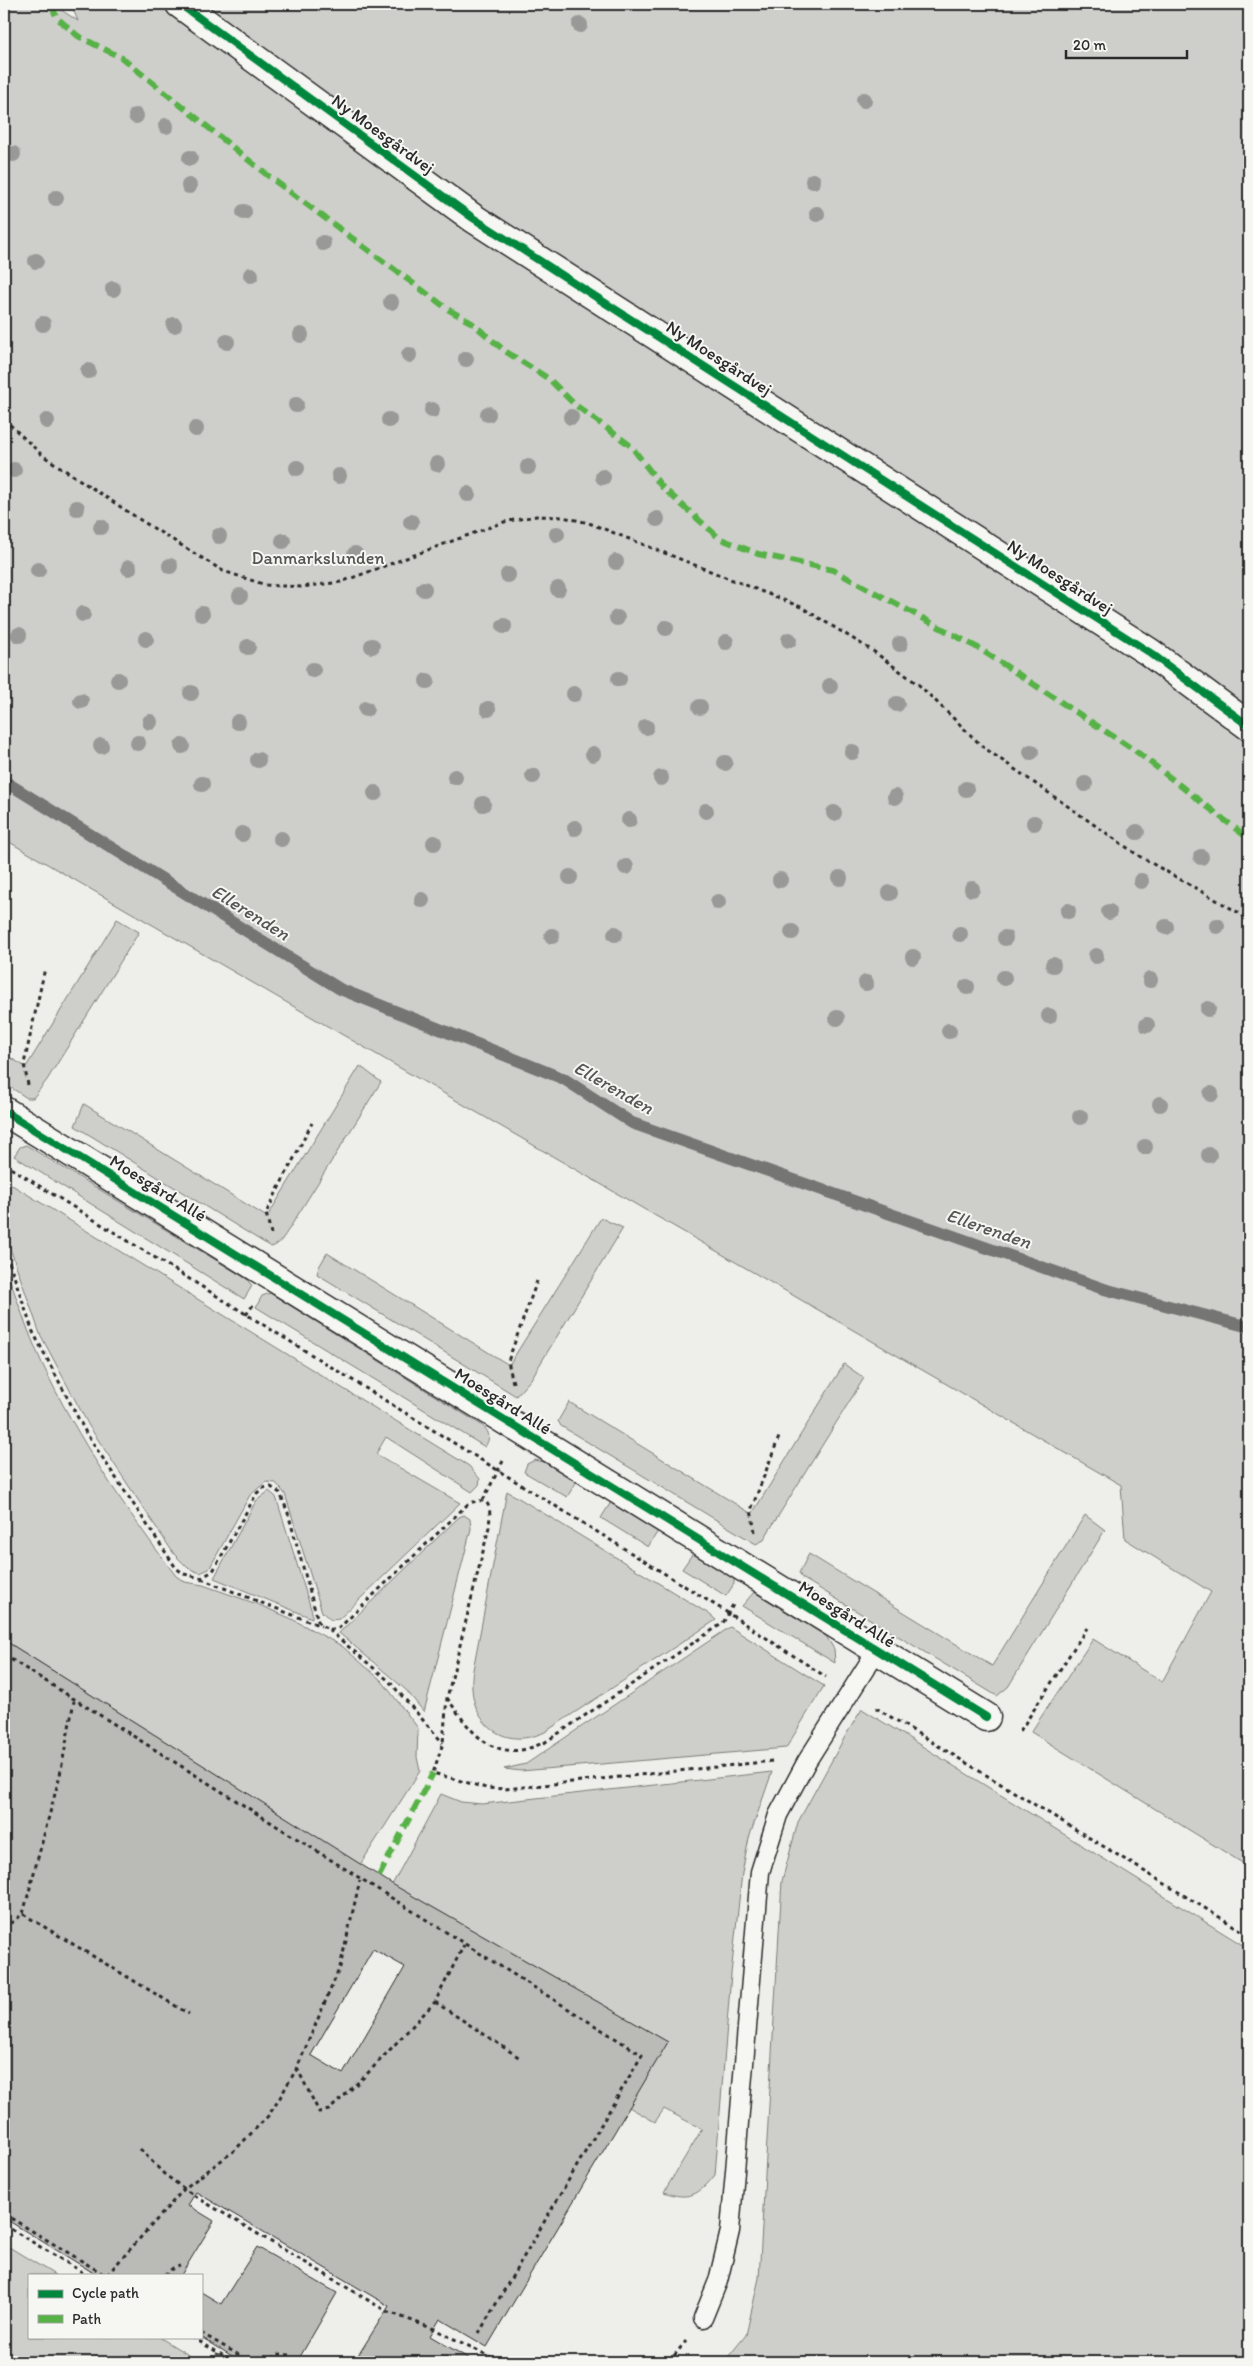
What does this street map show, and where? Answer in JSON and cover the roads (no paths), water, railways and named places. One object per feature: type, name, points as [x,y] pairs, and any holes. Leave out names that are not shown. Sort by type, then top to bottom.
[{"type":"street","name":"Ny Moesgårdvej","points":[[180,4],[473,218],[1149,652],[1249,726]]},
{"type":"street","name":"Moesgård Allé","points":[[4,1111],[986,1717]]},
{"type":"lane","points":[[703,2318],[718,2281],[730,2231],[760,1872],[778,1815],[807,1761],[852,1694],[877,1650]]},
{"type":"waterway","name":"Ellerenden","points":[[4,781],[340,989],[564,1079],[632,1123],[1104,1289],[1249,1327]]},
{"type":"park label","name":"Danmarkslunden","points":[[318,558]]}]
